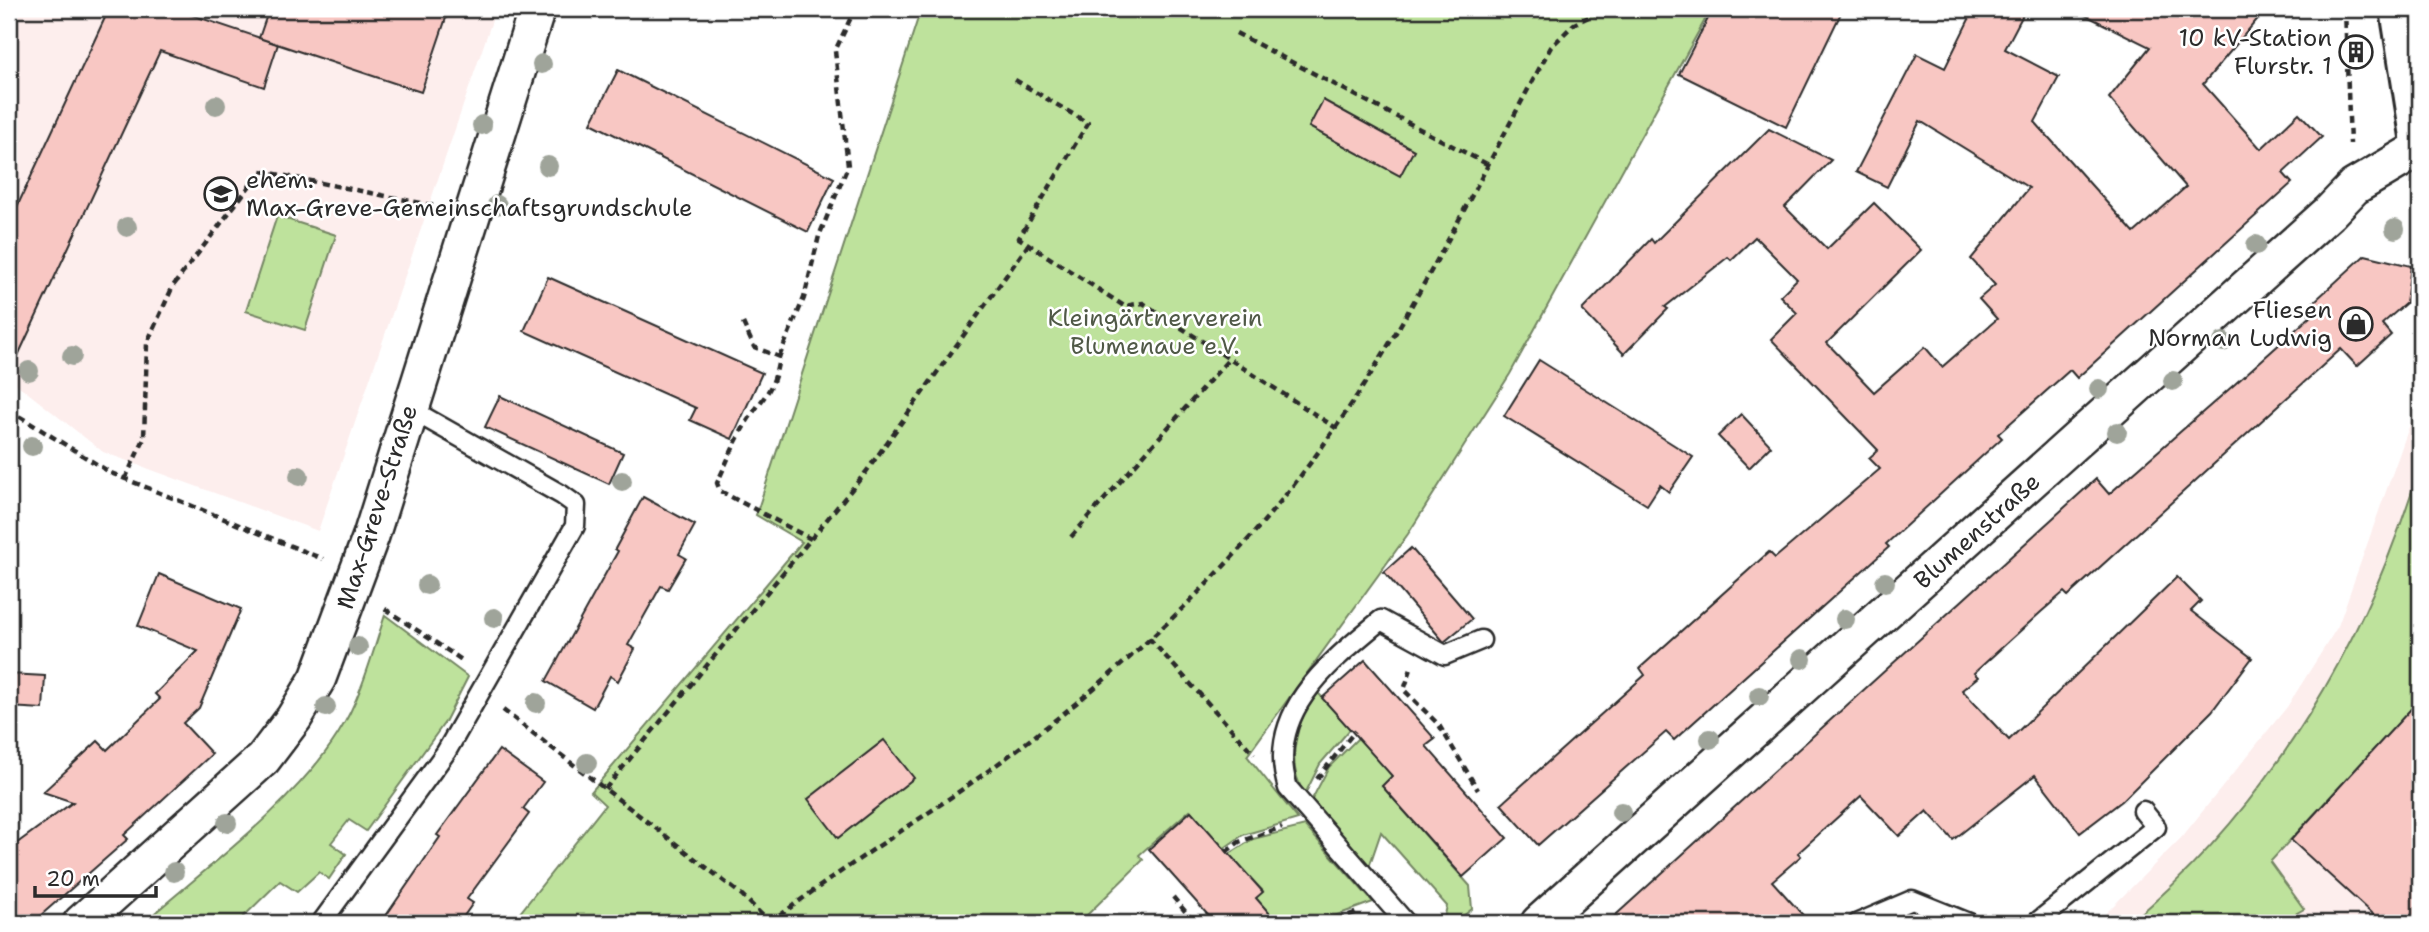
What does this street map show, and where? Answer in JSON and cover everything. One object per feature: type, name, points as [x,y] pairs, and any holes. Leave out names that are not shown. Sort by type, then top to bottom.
[{"type":"street","name":"Max-Greve-Straße","points":[[81,923],[263,759],[294,718],[318,678],[357,573],[537,9]]},
{"type":"street","points":[[2400,9],[2420,136]]},
{"type":"street","name":"Blumenstraße","points":[[1539,923],[2329,213],[2354,187],[2420,148]]},
{"type":"lane","points":[[321,923],[446,752],[575,526],[576,505],[410,409]]},
{"type":"lane","points":[[1406,923],[1288,788],[1284,776],[1283,747],[1291,716],[1307,689],[1326,666],[1381,620],[1445,655],[1481,640]]},
{"type":"lane","points":[[2036,923],[2156,827],[2143,811]]},
{"type":"lane","points":[[1858,923],[1912,900],[1969,923]]},
{"type":"path","points":[[811,540],[720,491],[717,483],[749,419],[766,399],[779,357],[804,298],[813,254],[848,166],[835,51],[855,9]]},
{"type":"path","points":[[9,410],[125,479],[357,573],[382,607],[485,686],[605,789],[742,895],[770,923],[1001,762],[1149,638],[1225,565],[1269,515],[1336,428],[1380,359],[1551,47],[1574,24],[1605,9]]},
{"type":"path","points":[[2345,9],[2351,157]]},
{"type":"path","points":[[1237,33],[1487,164]]},
{"type":"path","points":[[1015,80],[1088,123],[1019,238],[1124,306],[1143,303],[1336,428]]},
{"type":"path","points":[[125,479],[144,439],[147,343],[173,286],[261,171],[471,212]]},
{"type":"path","points":[[605,789],[866,472],[1028,245]]},
{"type":"path","points":[[743,323],[754,347],[779,357]]},
{"type":"path","points":[[1071,537],[1228,360]]},
{"type":"path","points":[[1149,638],[1268,770],[1284,776]]},
{"type":"path","points":[[1421,642],[1404,690],[1439,725],[1478,790]]},
{"type":"path","points":[[1226,852],[1258,833],[1309,814],[1326,764],[1356,731]]},
{"type":"path","points":[[1173,897],[1195,923]]},
{"type":"shaded area","name":"ehem. Max-Greve-Gemeinschaftsgrundschule","points":[[9,9],[496,9],[318,531],[103,452],[9,378]]},
{"type":"shaded area","points":[[2420,396],[2420,923],[2096,923],[2181,838],[2287,707],[2338,626]]},
{"type":"green space","name":"Kleingärtnerverein Blumenaue e.V.","points":[[921,9],[1711,9],[1510,374],[1408,534],[1247,756],[1298,819],[1243,835],[1223,849],[1190,810],[1139,855],[1143,860],[1079,923],[512,923],[605,805],[591,792],[802,542],[756,515]]},
{"type":"green space","points":[[277,216],[336,235],[305,330],[246,311]]},
{"type":"green space","points":[[2420,465],[2420,699],[2270,862],[2304,909],[2279,923],[2130,923],[2181,877],[2227,827],[2270,773],[2308,715],[2343,655],[2373,593],[2399,530]]},
{"type":"green space","points":[[385,615],[468,677],[445,722],[366,831],[349,820],[331,843],[346,854],[329,879],[319,872],[297,892],[280,881],[237,923],[143,923],[273,810],[319,760],[338,734],[353,706]]},
{"type":"green space","points":[[1317,692],[1352,727],[1320,764],[1305,794],[1295,769],[1294,756],[1299,728]]},
{"type":"green space","points":[[1360,736],[1392,776],[1382,786],[1470,886],[1472,909],[1454,923],[1443,923],[1447,906],[1381,832],[1369,867],[1311,801],[1329,767]]},
{"type":"green space","points":[[1305,826],[1373,902],[1315,923],[1278,923],[1255,898],[1263,891],[1228,855],[1253,839]]},
{"type":"building","points":[[109,9],[174,9],[278,44],[264,87],[160,51],[9,375],[9,224]]},
{"type":"building","points":[[269,9],[449,9],[421,92],[259,38]]},
{"type":"building","points":[[1713,9],[1843,9],[1786,127],[1679,74]]},
{"type":"building","points":[[1974,9],[2026,9],[2005,49],[2059,77],[2035,122],[2134,233],[2186,187],[2109,98],[2150,47],[2073,9],[2266,9],[2203,84],[2261,149],[2299,113],[2322,137],[2283,173],[2292,183],[2077,378],[2070,370],[1998,434],[2002,438],[1886,544],[1889,547],[1674,740],[1666,732],[1538,845],[1501,804],[1645,675],[1640,668],[1769,552],[1775,558],[1880,469],[1869,458],[1878,450],[1771,339],[1797,313],[1780,296],[1797,279],[1755,237],[1731,260],[1728,257],[1665,307],[1668,309],[1624,354],[1582,310],[1651,239],[1654,243],[1769,129],[1831,160],[1785,207],[1827,249],[1874,203],[1921,250],[1827,343],[1874,392],[1925,347],[1942,367],[1997,319],[1979,299],[1995,285],[1971,259],[2029,188],[1920,121],[1887,187],[1856,172],[1917,54],[1945,68]]},
{"type":"building","points":[[618,70],[834,178],[808,232],[591,123]]},
{"type":"building","points":[[1323,100],[1414,150],[1400,176],[1309,127]]},
{"type":"building","points":[[2365,255],[2411,266],[2406,303],[2382,324],[2391,335],[2357,366],[2341,349],[2068,596],[2064,592],[2041,612],[1974,673],[1978,677],[1962,690],[2009,740],[2177,577],[2201,601],[2191,611],[2252,658],[2212,711],[2122,801],[2080,833],[2035,775],[1953,840],[1927,811],[1899,836],[1861,796],[1798,853],[1801,856],[1772,881],[1810,923],[1607,923],[2096,479],[2109,494],[2235,384],[2311,316],[2305,310]]},
{"type":"building","points":[[548,277],[762,373],[732,439],[690,420],[696,408],[524,331]]},
{"type":"building","points":[[1539,360],[1693,457],[1669,492],[1660,485],[1647,505],[1504,416]]},
{"type":"building","points":[[500,396],[623,453],[609,484],[485,427]]},
{"type":"building","points":[[1741,414],[1771,446],[1749,468],[1718,436]]},
{"type":"building","points":[[643,497],[695,525],[679,554],[686,558],[668,589],[661,586],[628,645],[635,649],[618,681],[610,676],[593,708],[546,681],[618,551],[615,549]]},
{"type":"building","points":[[1411,548],[1472,619],[1444,642],[1384,572]]},
{"type":"building","points":[[159,574],[241,609],[199,708],[183,723],[212,754],[124,835],[128,839],[32,923],[9,923],[9,849],[73,802],[43,792],[98,741],[107,750],[160,699],[155,694],[198,651],[138,626]]},
{"type":"building","points":[[1365,660],[1435,739],[1426,746],[1507,838],[1463,877],[1382,786],[1392,776],[1322,698]]},
{"type":"building","points":[[9,674],[45,676],[43,709],[9,707]]},
{"type":"building","points":[[2420,699],[2420,923],[2382,923],[2291,840]]},
{"type":"building","points":[[884,740],[914,778],[838,838],[808,799]]},
{"type":"building","points":[[499,750],[543,782],[523,809],[529,814],[467,899],[473,903],[459,923],[381,923],[440,837],[437,835]]},
{"type":"building","points":[[1191,811],[1263,892],[1256,898],[1278,923],[1215,923],[1149,849]]},
{"type":"place","name":"10 kV-Station Flurstr. 1","points":[[2356,52]]},
{"type":"place","name":"ehem. Max-Greve-Gemeinschaftsgrundschule","points":[[221,194]]},
{"type":"place","name":"Fliesen Norman Ludwig","points":[[2356,324]]}]
